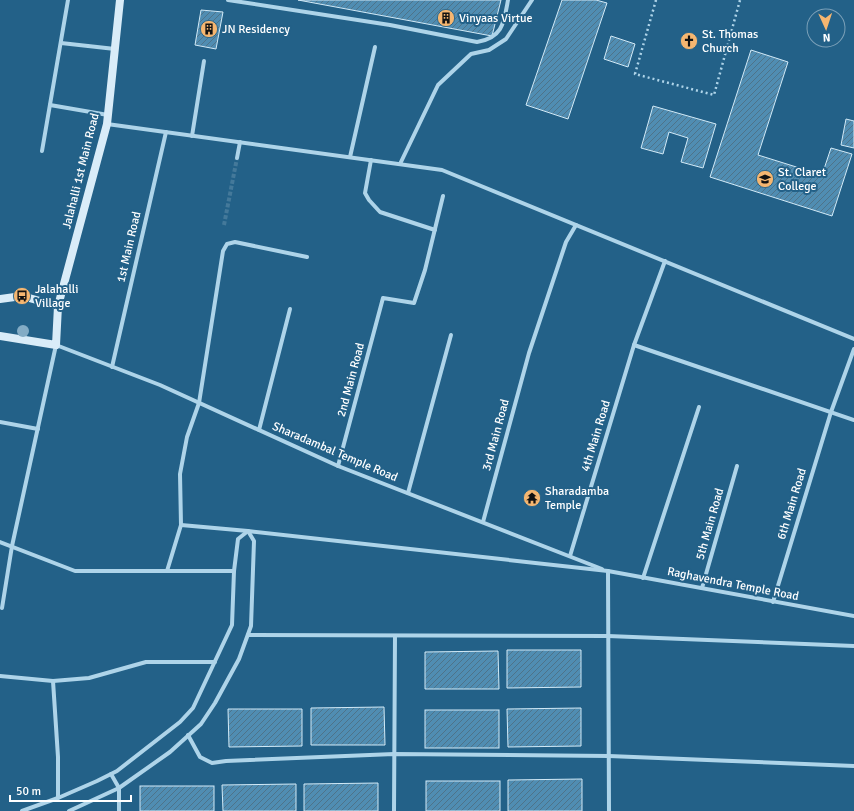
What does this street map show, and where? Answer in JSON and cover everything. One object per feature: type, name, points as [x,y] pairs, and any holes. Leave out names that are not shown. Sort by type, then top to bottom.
[{"type":"street","points":[[42,151],[68,0]]},
{"type":"street","name":"Jalahalli 1st Main Road","points":[[56,345],[58,306],[107,124],[120,0]]},
{"type":"street","points":[[228,0],[390,25],[477,42],[488,40],[496,34],[504,21],[508,0]]},
{"type":"street","points":[[400,164],[438,85],[471,54],[489,50],[506,38],[532,0]]},
{"type":"street","points":[[61,43],[116,49]]},
{"type":"street","points":[[350,156],[375,47]]},
{"type":"street","points":[[192,136],[204,61]]},
{"type":"street","points":[[50,105],[108,115]]},
{"type":"street","points":[[107,124],[350,156],[442,170],[854,339]]},
{"type":"street","name":"1st Main Road","points":[[112,366],[166,132]]},
{"type":"street","points":[[237,158],[240,142]]},
{"type":"street","points":[[371,160],[365,193],[380,212],[435,230],[443,196]]},
{"type":"street","name":"3rd Main Road","points":[[483,522],[528,353],[566,242],[576,225]]},
{"type":"street","name":"2nd Main Road","points":[[338,466],[383,298],[414,303],[425,270],[435,230]]},
{"type":"street","points":[[167,571],[181,525],[180,474],[187,437],[199,403],[223,251],[227,244],[235,242],[307,257]]},
{"type":"street","name":"4th Main Road","points":[[570,556],[634,345],[665,261]]},
{"type":"street","points":[[0,299],[22,296],[58,306]]},
{"type":"street","points":[[259,430],[290,309]]},
{"type":"street","points":[[408,493],[451,335]]},
{"type":"street","points":[[0,336],[56,345],[12,546],[2,608]]},
{"type":"street","name":"Sharadambal Temple Road","points":[[56,345],[160,385],[338,466],[608,571]]},
{"type":"street","points":[[634,345],[854,420]]},
{"type":"street","name":"6th Main Road","points":[[773,602],[831,412],[854,349]]},
{"type":"street","points":[[643,578],[699,407]]},
{"type":"street","points":[[0,422],[38,429]]},
{"type":"street","name":"5th Main Road","points":[[702,588],[737,466]]},
{"type":"street","points":[[181,525],[248,531],[608,571],[609,811]]},
{"type":"street","points":[[22,811],[58,798],[117,771],[180,722],[193,708],[232,625],[234,571],[238,539],[248,531]]},
{"type":"street","points":[[69,811],[119,788],[170,752],[201,724],[215,703],[239,659],[252,626],[254,540],[248,531]]},
{"type":"street","points":[[0,542],[75,571],[234,571]]},
{"type":"street","name":"Raghavendra Temple Road","points":[[608,571],[854,616]]},
{"type":"street","points":[[248,635],[608,636],[854,646]]},
{"type":"street","points":[[394,811],[395,636]]},
{"type":"street","points":[[0,676],[52,681],[89,678],[146,662],[215,662]]},
{"type":"street","points":[[52,681],[58,757],[58,798]]},
{"type":"street","points":[[188,735],[200,757],[212,763],[394,754],[609,756],[854,766]]},
{"type":"street","points":[[111,774],[119,788],[119,811]]},
{"type":"path","points":[[656,0],[635,74],[714,95],[740,0]]},
{"type":"building","name":"Vinyaas Virtue","points":[[298,0],[501,0],[492,36]]},
{"type":"building","points":[[562,0],[596,0],[607,3],[568,119],[526,105]]},
{"type":"building","name":"JN Residency","points":[[201,10],[223,12],[216,49],[195,45]]},
{"type":"building","points":[[611,36],[635,44],[628,67],[604,59]]},
{"type":"building","points":[[751,50],[788,62],[758,155],[822,175],[831,148],[852,154],[832,216],[710,177]]},
{"type":"building","points":[[653,106],[716,124],[703,168],[681,162],[688,138],[669,132],[663,154],[641,148]]},
{"type":"building","points":[[846,119],[854,121],[854,148],[841,145]]},
{"type":"building","points":[[507,650],[581,650],[581,687],[507,688]]},
{"type":"building","points":[[498,651],[499,689],[425,689],[425,652]]},
{"type":"building","points":[[384,707],[385,745],[311,745],[311,708]]},
{"type":"building","points":[[581,708],[581,746],[508,747],[507,709]]},
{"type":"building","points":[[228,709],[302,709],[302,746],[229,747]]},
{"type":"building","points":[[425,710],[499,710],[499,748],[425,748]]},
{"type":"building","points":[[582,779],[582,811],[508,811],[508,780]]},
{"type":"building","points":[[426,781],[500,781],[500,811],[426,811]]},
{"type":"building","points":[[378,783],[378,811],[304,811],[304,784]]},
{"type":"building","points":[[296,784],[296,811],[223,811],[222,785]]},
{"type":"building","points":[[140,786],[214,786],[214,811],[140,811]]},
{"type":"tunnel","points":[[224,225],[237,158]]},
{"type":"place","name":"Vinyaas Virtue","points":[[446,18]]},
{"type":"place","name":"JN Residency","points":[[209,29]]},
{"type":"place","name":"St. Thomas Church","points":[[689,41]]},
{"type":"place","name":"St. Claret College","points":[[765,179]]},
{"type":"place","name":"Jalahalli Village","points":[[22,296]]},
{"type":"place","name":"Sharadamba Temple","points":[[532,498]]}]
